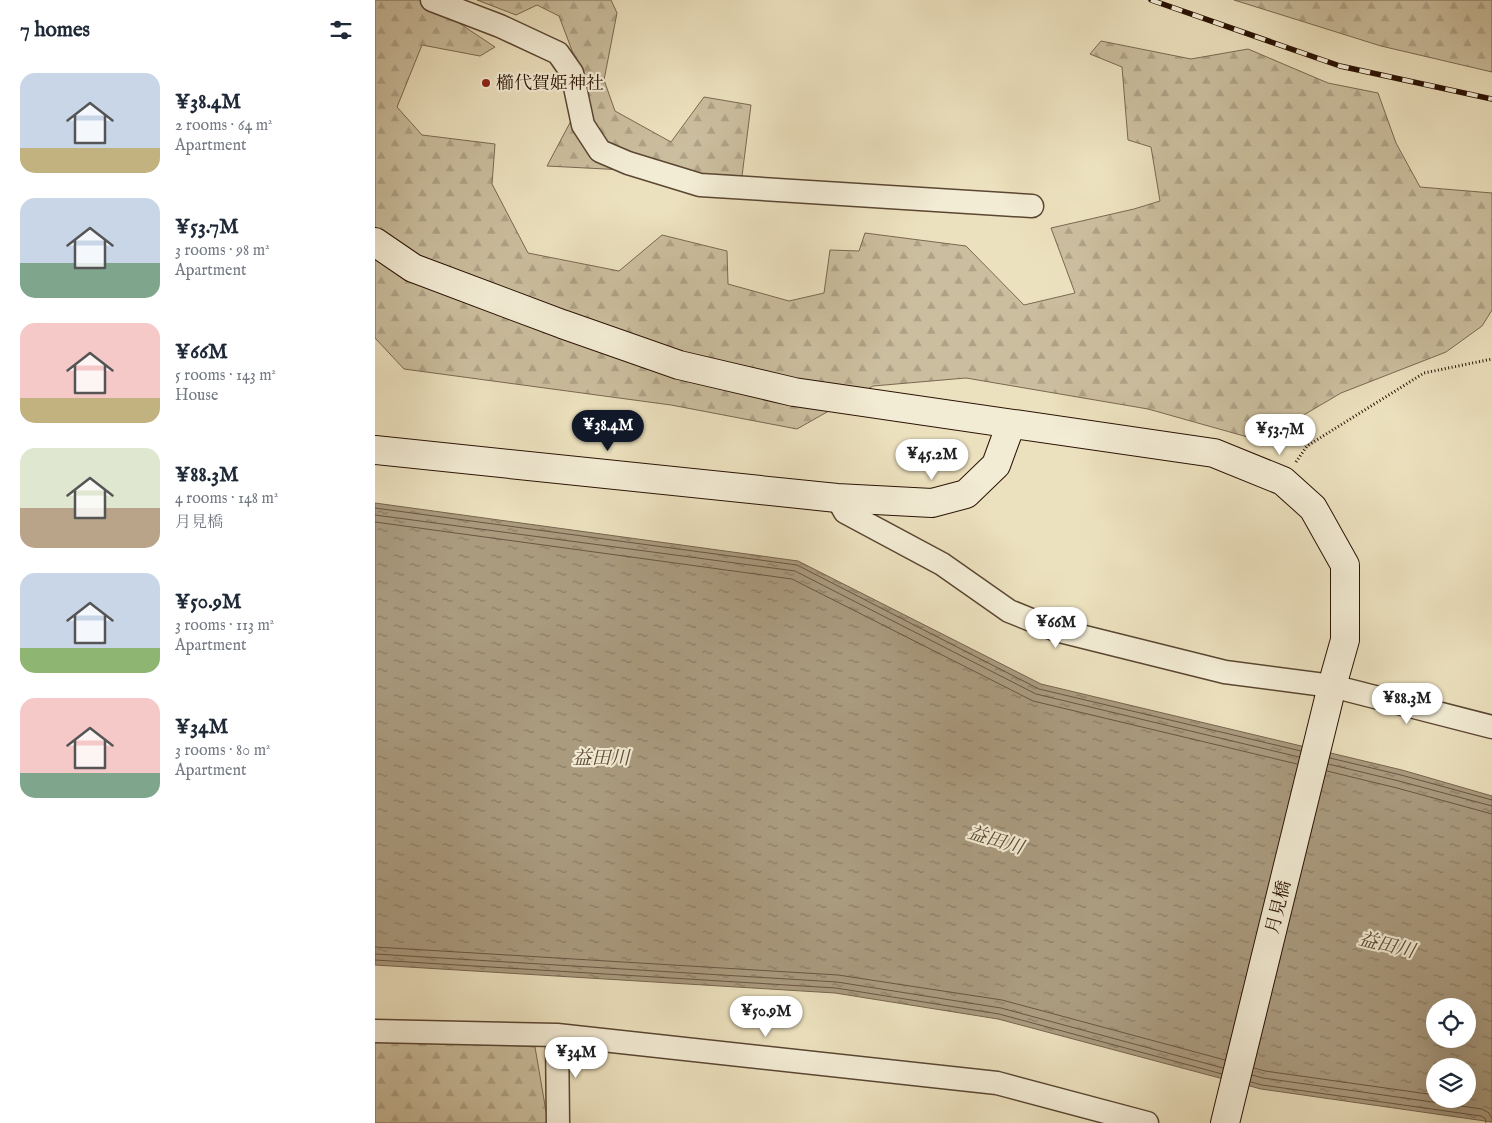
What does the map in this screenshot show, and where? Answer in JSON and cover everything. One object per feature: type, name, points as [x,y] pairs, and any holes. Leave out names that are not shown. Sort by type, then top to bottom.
[{"type":"street","points":[[432,0],[500,26],[558,53],[572,73],[583,125],[600,151],[628,164],[700,185],[1032,206]]},
{"type":"street","name":"月見橋","points":[[375,242],[413,268],[562,324],[679,365],[794,392],[1214,453],[1283,481],[1313,508],[1345,566],[1345,640],[1227,1117]]},
{"type":"street","points":[[375,450],[837,498],[932,503],[966,494],[996,465],[1011,424]]},
{"type":"street","points":[[837,498],[845,512],[942,564],[1009,611],[1056,630],[1225,672],[1492,727]]},
{"type":"street","points":[[375,1031],[557,1035],[997,1083],[1147,1123]]},
{"type":"street","points":[[557,1035],[558,1123]]},
{"type":"path","points":[[1283,481],[1307,446],[1424,373],[1492,359]]},
{"type":"green space","points":[[375,0],[440,0],[447,15],[495,47],[480,56],[422,45],[397,107],[422,135],[495,144],[492,184],[528,253],[619,271],[662,235],[727,251],[728,284],[789,301],[824,293],[830,250],[859,251],[865,233],[966,246],[1024,305],[1075,293],[1051,228],[1134,209],[1160,201],[1151,147],[1128,140],[1122,67],[1090,54],[1101,41],[1191,59],[1248,49],[1328,83],[1378,93],[1396,143],[1420,187],[1492,193],[1492,310],[1482,326],[1446,352],[1341,393],[1302,416],[1276,445],[1148,409],[966,378],[873,386],[797,429],[671,405],[404,369],[375,338]]},
{"type":"green space","points":[[477,0],[611,0],[617,13],[604,80],[615,111],[671,142],[704,97],[751,105],[742,176],[547,166],[573,117],[585,85],[559,16],[537,5],[516,15]]},
{"type":"green space","points":[[1234,0],[1492,0],[1492,72],[1381,46]]},
{"type":"green space","points":[[375,1036],[535,1047],[548,1123],[375,1123]]},
{"type":"water","name":"益田川","points":[[375,503],[798,561],[1041,684],[1402,770],[1492,796],[1492,1122],[1261,1089],[998,1019],[835,993],[375,965]]},
{"type":"railway","points":[[1151,0],[1340,66],[1492,99]]},
{"type":"place","name":"櫛代賀姫神社","points":[[486,83]]}]
